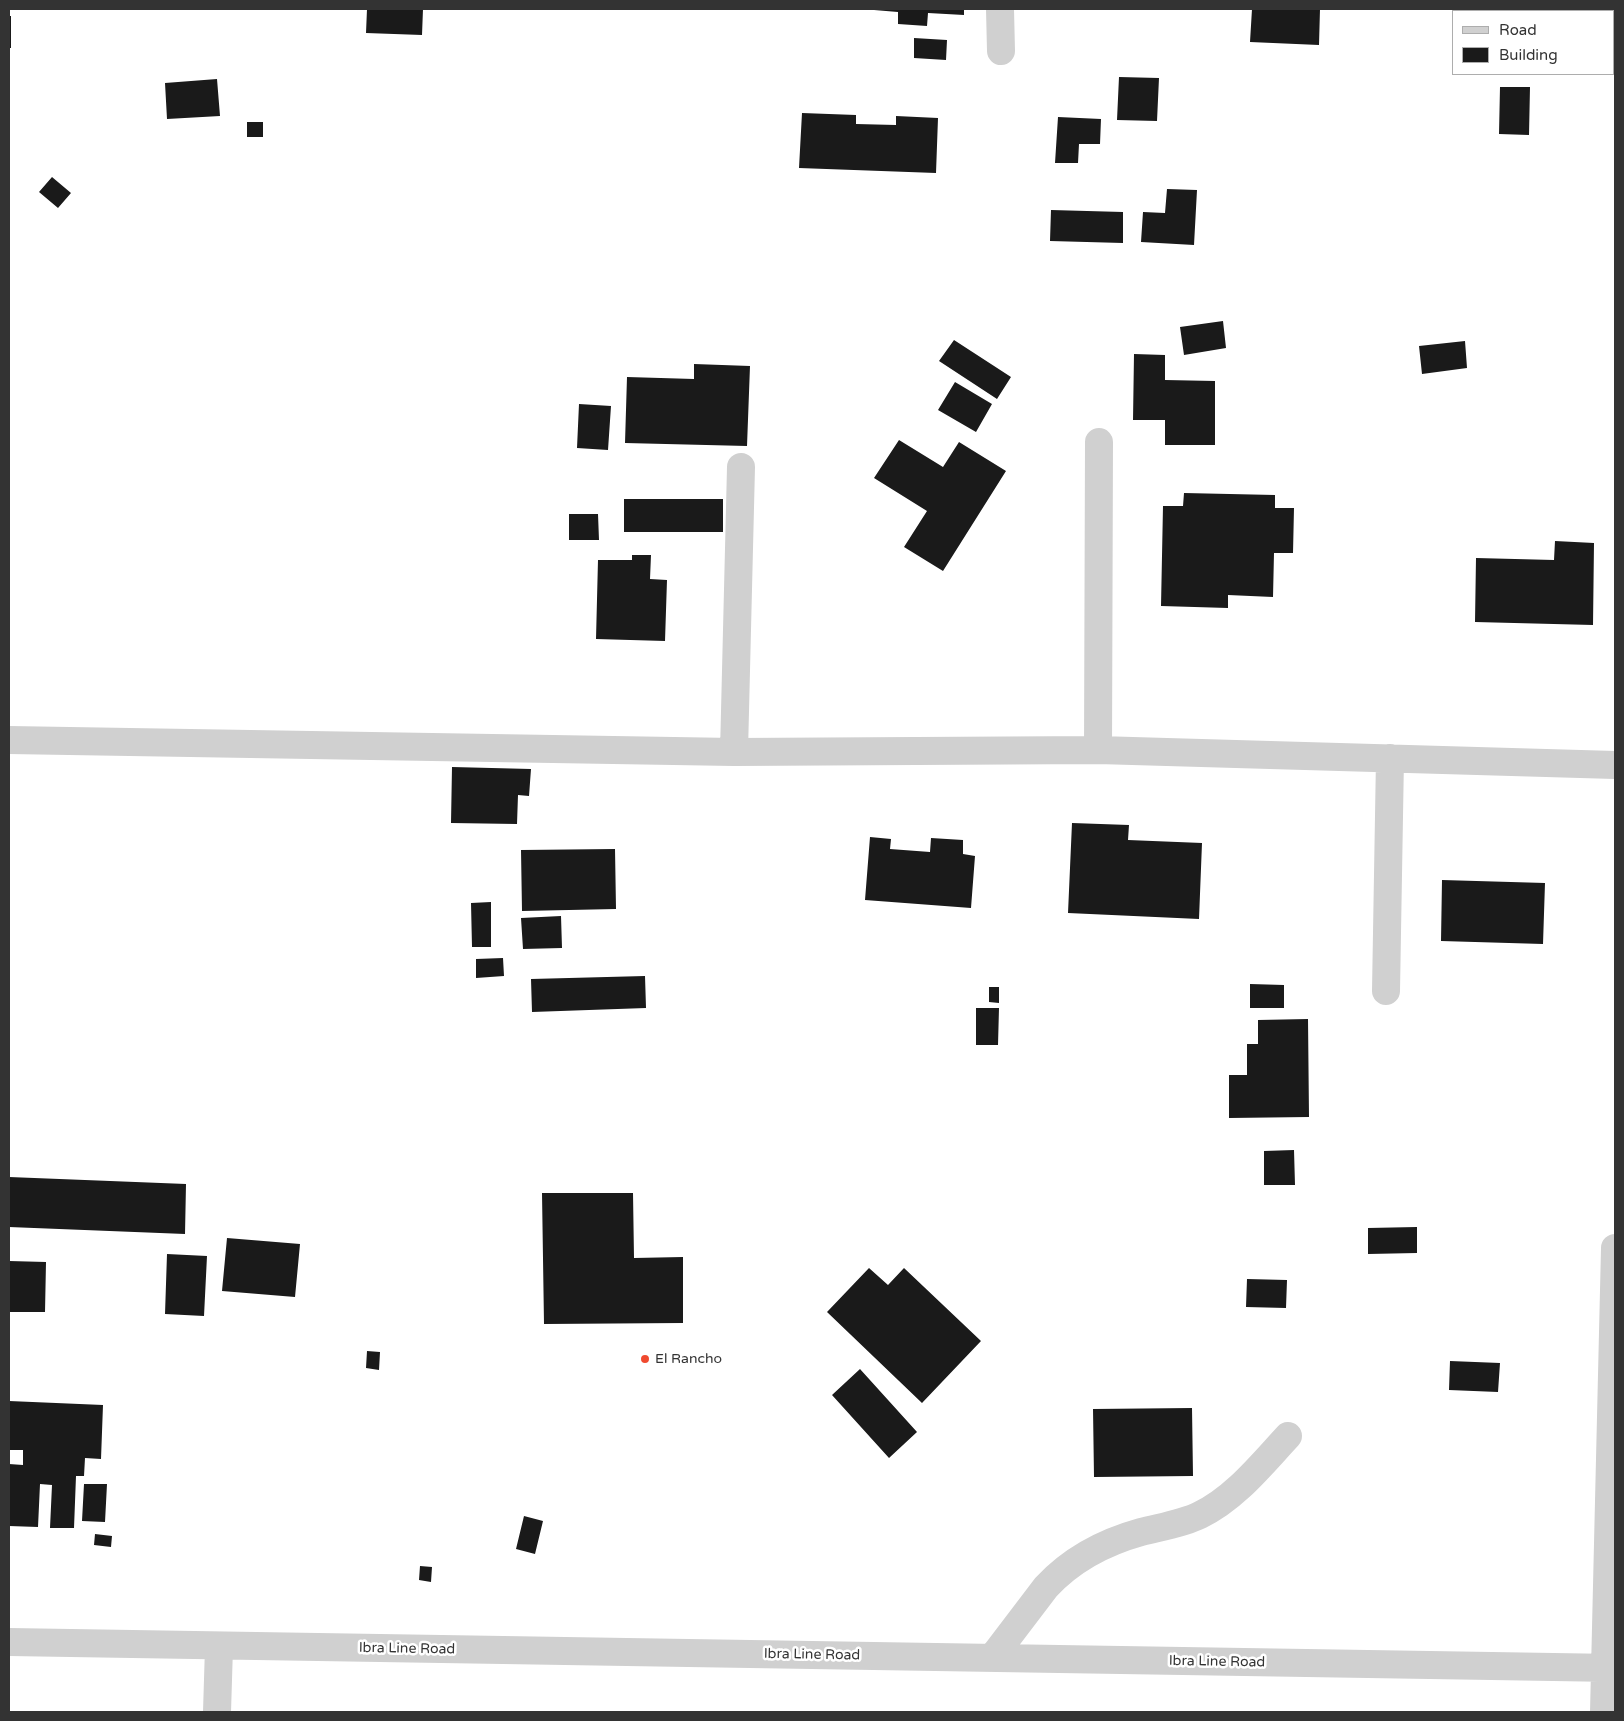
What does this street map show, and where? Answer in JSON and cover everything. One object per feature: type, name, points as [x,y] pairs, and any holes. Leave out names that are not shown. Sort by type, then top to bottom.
[{"type":"street","points":[[1000,9],[1001,51]]},
{"type":"street","points":[[1098,750],[1100,442]]},
{"type":"street","points":[[734,752],[741,467]]},
{"type":"street","points":[[9,740],[734,752],[1098,750],[1615,765]]},
{"type":"street","points":[[1386,991],[1390,758]]},
{"type":"street","points":[[1604,1712],[1610,1668],[1615,1248]]},
{"type":"street","points":[[992,1658],[1055,1577],[1078,1560],[1115,1541],[1185,1520],[1213,1508],[1247,1480],[1288,1436]]},
{"type":"street","name":"Ibra Line Road","points":[[9,1642],[1610,1668]]},
{"type":"street","points":[[217,1712],[219,1646]]},
{"type":"building","points":[[367,9],[423,9],[422,35],[366,33]]},
{"type":"building","points":[[874,9],[964,9],[964,15],[928,13],[927,26],[898,24],[898,12]]},
{"type":"building","points":[[1252,9],[1320,9],[1319,45],[1250,42]]},
{"type":"building","points":[[9,16],[11,16],[11,48],[9,48]]},
{"type":"building","points":[[914,38],[947,40],[946,60],[914,58]]},
{"type":"building","points":[[1119,77],[1159,78],[1157,121],[1117,120]]},
{"type":"building","points":[[217,79],[220,116],[167,119],[165,83]]},
{"type":"building","points":[[1500,87],[1530,87],[1529,135],[1499,134]]},
{"type":"building","points":[[802,113],[856,115],[856,124],[896,125],[896,116],[938,118],[936,173],[799,168]]},
{"type":"building","points":[[1058,117],[1101,119],[1100,144],[1079,144],[1078,163],[1055,163]]},
{"type":"building","points":[[247,122],[263,122],[263,137],[247,137]]},
{"type":"building","points":[[52,177],[71,193],[58,208],[39,192]]},
{"type":"building","points":[[1167,189],[1197,190],[1194,245],[1141,242],[1143,212],[1165,213]]},
{"type":"building","points":[[1051,210],[1123,212],[1123,243],[1050,241]]},
{"type":"building","points":[[1223,321],[1226,348],[1184,355],[1180,327]]},
{"type":"building","points":[[954,340],[1011,377],[997,399],[939,361]]},
{"type":"building","points":[[1465,341],[1467,368],[1422,374],[1419,346]]},
{"type":"building","points":[[1134,354],[1165,355],[1165,380],[1215,381],[1215,445],[1165,445],[1165,420],[1133,420]]},
{"type":"building","points":[[694,364],[750,366],[747,446],[625,443],[627,377],[694,379]]},
{"type":"building","points":[[955,382],[992,404],[976,432],[938,410]]},
{"type":"building","points":[[579,404],[611,406],[608,450],[577,448]]},
{"type":"building","points":[[899,440],[943,467],[959,442],[1006,471],[943,571],[904,547],[927,511],[874,478]]},
{"type":"building","points":[[1184,493],[1275,495],[1275,508],[1294,508],[1293,553],[1274,553],[1273,597],[1228,595],[1228,608],[1161,606],[1163,506],[1183,506]]},
{"type":"building","points":[[624,499],[723,499],[723,532],[624,532]]},
{"type":"building","points":[[569,514],[598,514],[599,540],[569,540]]},
{"type":"building","points":[[1555,541],[1594,543],[1593,625],[1475,622],[1476,558],[1554,560]]},
{"type":"building","points":[[632,555],[651,555],[650,579],[667,580],[665,641],[596,639],[598,560],[632,560]]},
{"type":"building","points":[[452,767],[531,769],[529,796],[518,795],[517,824],[451,823]]},
{"type":"building","points":[[1072,823],[1129,825],[1128,840],[1202,843],[1199,919],[1068,913]]},
{"type":"building","points":[[870,837],[891,839],[890,849],[930,852],[931,838],[963,840],[963,854],[975,856],[971,908],[865,900]]},
{"type":"building","points":[[615,849],[616,909],[522,911],[521,850]]},
{"type":"building","points":[[1442,880],[1545,883],[1543,944],[1441,941]]},
{"type":"building","points":[[491,902],[491,947],[472,947],[471,903]]},
{"type":"building","points":[[561,916],[562,948],[523,949],[521,918]]},
{"type":"building","points":[[503,958],[504,976],[476,978],[476,959]]},
{"type":"building","points":[[645,976],[646,1008],[532,1012],[531,979]]},
{"type":"building","points":[[1250,984],[1284,985],[1284,1008],[1250,1008]]},
{"type":"building","points":[[989,987],[999,987],[999,1003],[989,1002]]},
{"type":"building","points":[[976,1008],[999,1008],[998,1045],[976,1045]]},
{"type":"building","points":[[1308,1019],[1309,1117],[1229,1118],[1229,1075],[1247,1075],[1247,1044],[1258,1044],[1258,1020]]},
{"type":"building","points":[[1294,1150],[1295,1185],[1264,1185],[1264,1151]]},
{"type":"building","points":[[9,1177],[186,1184],[185,1234],[9,1227]]},
{"type":"building","points":[[542,1193],[633,1193],[634,1258],[683,1257],[683,1323],[544,1324]]},
{"type":"building","points":[[1417,1227],[1417,1253],[1368,1254],[1368,1228]]},
{"type":"building","points":[[227,1238],[300,1244],[295,1297],[222,1291]]},
{"type":"building","points":[[167,1254],[207,1256],[204,1316],[165,1314]]},
{"type":"building","points":[[9,1261],[46,1262],[45,1312],[9,1312]]},
{"type":"building","points":[[869,1268],[888,1285],[904,1268],[981,1341],[922,1403],[827,1312]]},
{"type":"building","points":[[1247,1279],[1287,1280],[1286,1308],[1246,1307]]},
{"type":"building","points":[[367,1351],[380,1352],[379,1370],[366,1368]]},
{"type":"building","points":[[1450,1361],[1500,1363],[1498,1392],[1449,1390]]},
{"type":"building","points":[[860,1369],[917,1432],[889,1458],[832,1395]]},
{"type":"building","points":[[9,1401],[103,1405],[101,1459],[85,1458],[84,1476],[76,1476],[74,1528],[50,1528],[52,1485],[40,1484],[38,1527],[9,1526],[9,1464],[23,1465],[23,1450],[9,1450]]},
{"type":"building","points":[[1192,1408],[1193,1476],[1094,1477],[1093,1409]]},
{"type":"building","points":[[84,1484],[107,1484],[105,1522],[82,1521]]},
{"type":"building","points":[[524,1516],[543,1521],[535,1554],[516,1549]]},
{"type":"building","points":[[95,1534],[112,1536],[111,1547],[94,1545]]},
{"type":"building","points":[[420,1566],[432,1567],[431,1582],[419,1580]]},
{"type":"place","name":"El Rancho","points":[[645,1359]]}]
